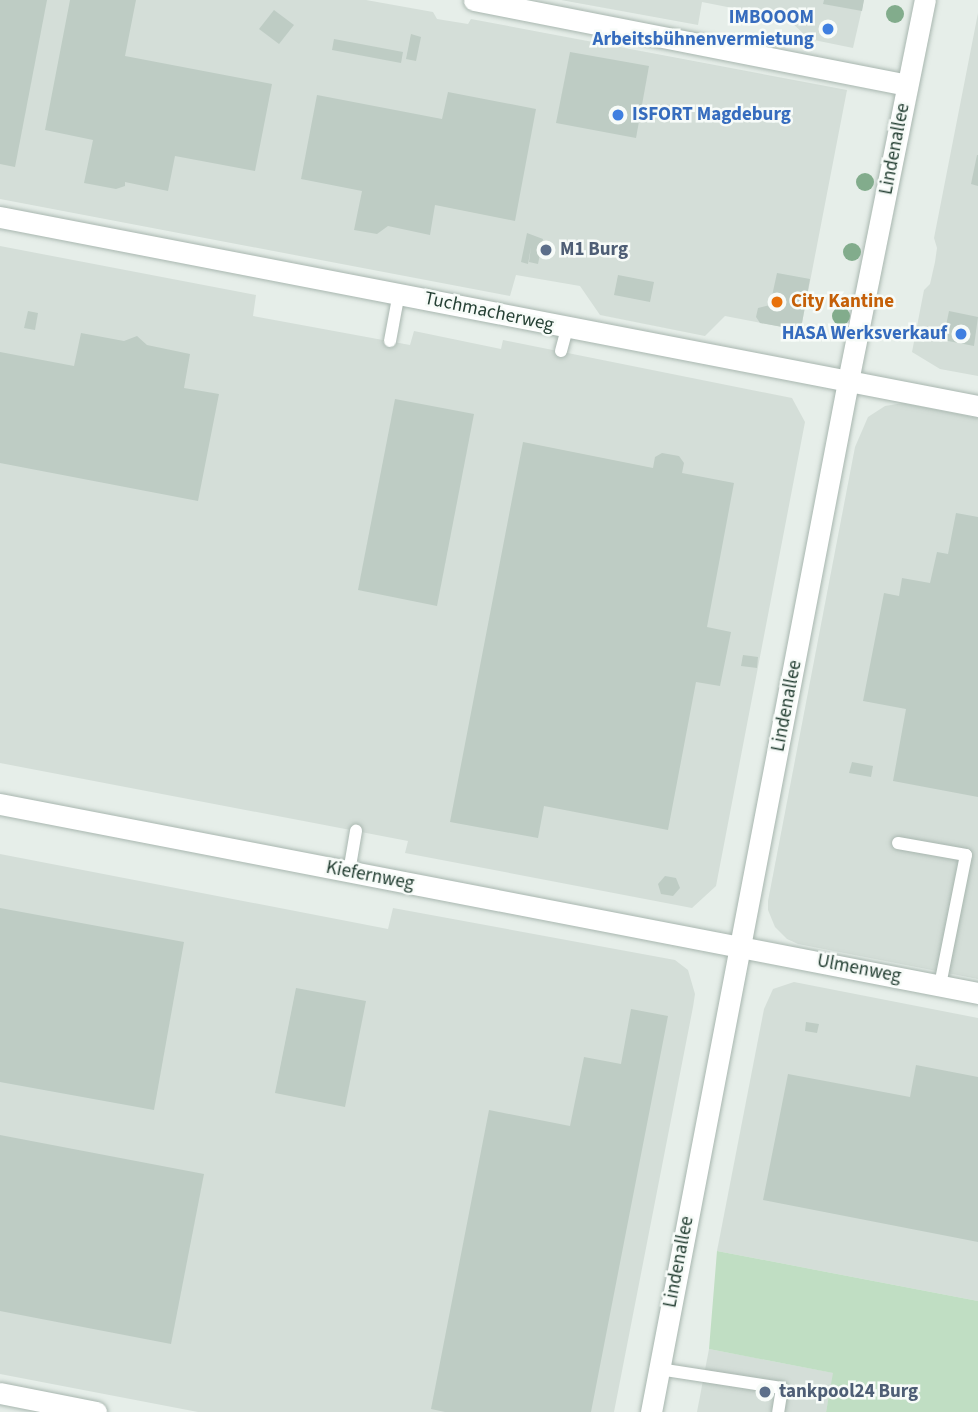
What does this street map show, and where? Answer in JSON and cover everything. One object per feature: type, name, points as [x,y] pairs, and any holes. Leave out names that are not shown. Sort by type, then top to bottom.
[{"type":"street","points":[[474,0],[907,85]]},
{"type":"street","name":"Lindenallee","points":[[651,1412],[848,381],[925,0]]},
{"type":"street","name":"Tuchmacherweg","points":[[0,217],[978,406]]},
{"type":"street","name":"Kiefernweg","points":[[0,804],[740,945]]},
{"type":"street","name":"Ulmenweg","points":[[740,945],[978,993]]},
{"type":"street","points":[[0,1393],[96,1412]]},
{"type":"lane","points":[[390,341],[398,293]]},
{"type":"lane","points":[[561,351],[567,328]]},
{"type":"lane","points":[[349,872],[356,831]]},
{"type":"lane","points":[[898,843],[966,855],[940,985]]},
{"type":"lane","points":[[659,1369],[782,1388],[778,1412]]},
{"type":"shaded area","points":[[0,0],[366,0],[433,12],[437,19],[468,24],[471,19],[847,90],[802,323],[793,329],[725,316],[705,336],[600,315],[580,286],[516,275],[510,296],[0,199]]},
{"type":"shaded area","name":"IMBOOOM Arbeitsbühnenvermietung","points":[[561,0],[864,0],[853,48],[809,39],[788,19],[702,2],[698,25]]},
{"type":"shaded area","points":[[978,13],[978,376],[940,369],[912,352],[924,290],[930,284],[935,262],[937,248],[934,238]]},
{"type":"shaded area","points":[[0,246],[256,295],[253,316],[410,345],[414,331],[501,349],[503,340],[792,398],[805,422],[716,886],[692,908],[405,853],[408,841],[0,763]]},
{"type":"shaded area","points":[[903,403],[978,418],[978,979],[798,944],[787,939],[775,927],[768,910],[855,447],[868,417],[885,406]]},
{"type":"shaded area","points":[[0,854],[388,929],[393,908],[675,960],[688,970],[695,994],[693,1007],[614,1412],[198,1412],[0,1374]]},
{"type":"shaded area","points":[[794,982],[978,1018],[978,1301],[717,1251],[764,1009],[773,989]]},
{"type":"shaded area","name":"tankpool24 Burg","points":[[709,1349],[834,1373],[826,1412],[697,1412]]},
{"type":"green space","points":[[717,1251],[978,1301],[978,1412],[826,1412],[833,1373],[709,1349]]},
{"type":"building","points":[[0,0],[47,0],[15,167],[0,164]]},
{"type":"building","points":[[70,0],[136,0],[125,56],[272,84],[255,171],[175,156],[168,191],[125,182],[125,186],[116,189],[84,183],[93,140],[45,130]]},
{"type":"building","points":[[824,0],[864,0],[862,11],[823,4]]},
{"type":"building","points":[[274,10],[294,25],[279,44],[259,29]]},
{"type":"building","points":[[411,34],[421,37],[416,61],[406,59]]},
{"type":"building","points":[[334,39],[403,52],[401,63],[332,50]]},
{"type":"building","points":[[570,52],[649,66],[636,138],[556,123]]},
{"type":"building","points":[[448,92],[536,109],[515,221],[435,205],[430,235],[388,226],[377,234],[354,230],[362,191],[301,179],[317,95],[442,119]]},
{"type":"building","points":[[978,155],[978,186],[971,184]]},
{"type":"building","points":[[527,233],[543,239],[538,264],[529,262],[531,247],[528,264],[521,262]]},
{"type":"building","points":[[777,273],[810,279],[802,323],[793,329],[760,323],[756,317],[758,308],[770,305]]},
{"type":"building","points":[[618,275],[654,282],[650,302],[614,295]]},
{"type":"building","points":[[28,311],[38,313],[35,330],[24,328]]},
{"type":"building","name":"HASA Werksverkauf","points":[[949,311],[978,317],[974,346],[943,340]]},
{"type":"building","points":[[81,333],[124,341],[137,336],[147,345],[190,354],[184,388],[219,394],[198,501],[0,463],[0,352],[74,366]]},
{"type":"building","points":[[395,399],[474,414],[437,606],[358,590]]},
{"type":"building","points":[[523,442],[653,468],[655,457],[662,453],[679,456],[684,463],[682,473],[734,483],[707,627],[731,632],[720,686],[696,682],[668,830],[544,806],[538,838],[450,822]]},
{"type":"building","points":[[956,513],[978,517],[978,797],[893,781],[906,709],[863,701],[884,593],[899,596],[902,578],[930,583],[937,552],[948,554]]},
{"type":"building","points":[[743,655],[758,657],[757,668],[741,666]]},
{"type":"building","points":[[852,762],[873,766],[871,777],[849,773]]},
{"type":"building","points":[[665,876],[676,878],[680,888],[673,896],[661,894],[658,884]]},
{"type":"building","points":[[0,908],[184,942],[154,1110],[0,1082]]},
{"type":"building","points":[[296,988],[366,1001],[345,1107],[275,1093]]},
{"type":"building","points":[[631,1009],[668,1016],[591,1412],[445,1412],[431,1409],[489,1110],[570,1126],[584,1057],[621,1064]]},
{"type":"building","points":[[806,1022],[819,1024],[817,1033],[805,1031]]},
{"type":"building","points":[[916,1065],[978,1077],[978,1242],[763,1200],[788,1074],[910,1097]]},
{"type":"building","points":[[0,1135],[204,1174],[171,1344],[0,1311]]},
{"type":"building","points":[[802,1387],[824,1391],[822,1401],[800,1397]]},
{"type":"place","name":"IMBOOOM Arbeitsbühnenvermietung","points":[[828,29]]},
{"type":"place","name":"ISFORT Magdeburg","points":[[618,115]]},
{"type":"place","name":"M1 Burg","points":[[546,250]]},
{"type":"place","name":"City Kantine","points":[[777,302]]},
{"type":"place","name":"HASA Werksverkauf","points":[[961,334]]},
{"type":"place","name":"tankpool24 Burg","points":[[765,1392]]}]
